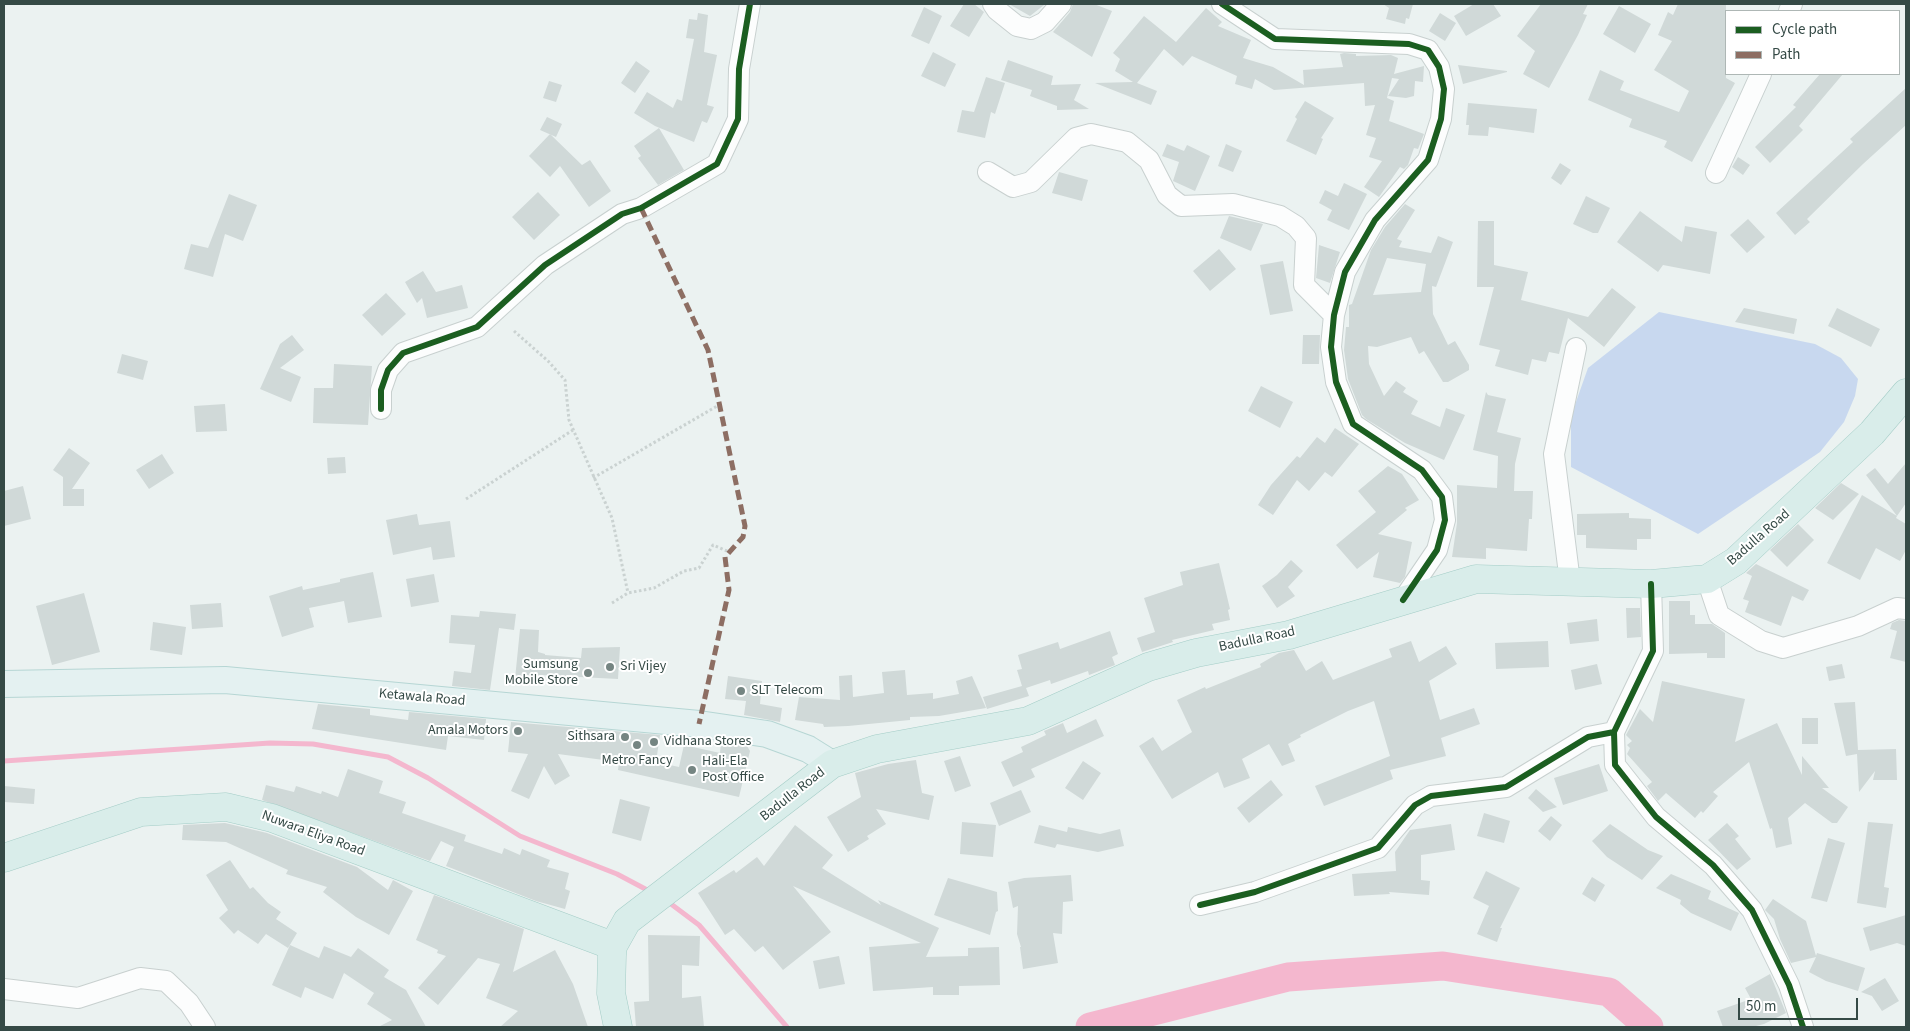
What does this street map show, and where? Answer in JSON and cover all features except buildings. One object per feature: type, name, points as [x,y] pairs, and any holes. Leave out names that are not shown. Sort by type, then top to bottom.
[{"type":"highway","name":"Badulla Road","points":[[613,946],[632,916],[832,764],[878,749],[1028,721],[1148,667],[1196,653],[1289,635],[1402,600],[1476,580],[1651,584],[1707,579],[1743,554],[1872,434],[1906,393]]},
{"type":"highway","name":"Nuwara Eliya Road","points":[[4,858],[140,812],[226,807],[272,818],[613,946]]},
{"type":"highway","points":[[613,946],[611,993],[618,1027]]},
{"type":"main road","name":"Ketawala Road","points":[[4,684],[226,680],[699,724],[767,734],[808,750],[832,764]]},
{"type":"street","points":[[381,409],[381,390],[388,370],[403,353],[477,327],[545,265],[622,214],[641,208],[717,164],[738,119],[739,69],[750,4]]},
{"type":"street","points":[[993,4],[997,10],[1017,26],[1031,28],[1045,22],[1061,4]]},
{"type":"street","points":[[1222,4],[1275,39],[1409,44],[1428,50],[1439,66],[1444,89],[1442,119],[1428,160],[1375,220],[1345,272],[1334,315],[1331,347],[1336,382],[1353,424],[1422,470],[1442,497],[1445,520],[1437,550],[1402,600]]},
{"type":"street","points":[[1716,173],[1761,75]]},
{"type":"street","points":[[988,172],[1013,187],[1031,182],[1076,138],[1091,134],[1127,142],[1149,160],[1167,195],[1181,206],[1233,204],[1280,216],[1296,226],[1306,238],[1304,285],[1334,315]]},
{"type":"street","points":[[1570,582],[1554,454],[1576,348]]},
{"type":"street","points":[[1707,579],[1719,615],[1760,642],[1783,648],[1858,626],[1898,608],[1906,609]]},
{"type":"street","points":[[1651,584],[1653,651],[1614,732],[1615,765],[1656,816],[1713,865],[1752,910],[1789,984],[1803,1027]]},
{"type":"street","points":[[1200,905],[1255,892],[1378,848],[1415,805],[1431,796],[1506,787],[1588,737],[1614,732]]},
{"type":"street","points":[[4,989],[78,998],[140,978],[166,981],[189,1003],[205,1027]]},
{"type":"path","points":[[514,331],[548,361],[565,380],[569,420],[612,518],[628,593]]},
{"type":"path","points":[[593,478],[719,405]]},
{"type":"path","points":[[466,499],[573,430]]},
{"type":"path","points":[[612,603],[628,593],[654,588],[684,571],[699,568],[713,546],[729,552]]},
{"type":"shaded area","points":[[1659,312],[1815,344],[1841,358],[1858,379],[1855,396],[1844,422],[1820,452],[1698,534],[1571,467],[1571,416],[1588,368]]},
{"type":"waterway","points":[[4,761],[270,743],[313,744],[388,757],[428,778],[520,836],[617,874],[651,892]]},
{"type":"waterway","points":[[667,901],[699,925],[787,1027]]},
{"type":"waterway","points":[[1090,1027],[1288,977],[1443,966],[1609,992],[1649,1027]]},
{"type":"marked path","points":[[641,208],[708,350],[745,526],[743,537],[725,557],[729,590],[699,724]]},
{"type":"cycle path","points":[[381,409],[381,390],[388,370],[403,353],[477,327],[545,265],[622,214],[641,208],[717,164],[738,119],[739,69],[750,4]]},
{"type":"cycle path","points":[[1222,4],[1275,39],[1409,44],[1428,50],[1439,67],[1444,89],[1441,119],[1428,160],[1375,220],[1345,272],[1334,315],[1331,347],[1336,382],[1353,424],[1422,470],[1442,497],[1445,520],[1437,550],[1403,600]]},
{"type":"cycle path","points":[[1651,584],[1653,651],[1614,732],[1615,765],[1656,817],[1713,865],[1752,910],[1789,985],[1803,1027]]},
{"type":"cycle path","points":[[1200,905],[1255,892],[1378,848],[1415,805],[1431,796],[1506,787],[1588,737],[1614,732]]},
{"type":"place","name":"Sri Vijey","points":[[610,667]]},
{"type":"place","name":"Sumsung Mobile Store","points":[[588,673]]},
{"type":"place","name":"SLT Telecom","points":[[741,691]]},
{"type":"place","name":"Amala Motors","points":[[518,731]]},
{"type":"place","name":"Sithsara","points":[[625,737]]},
{"type":"place","name":"Vidhana Stores","points":[[654,742]]},
{"type":"place","name":"Metro Fancy","points":[[637,745]]},
{"type":"place","name":"Hali-Ela Post Office","points":[[692,770]]}]
